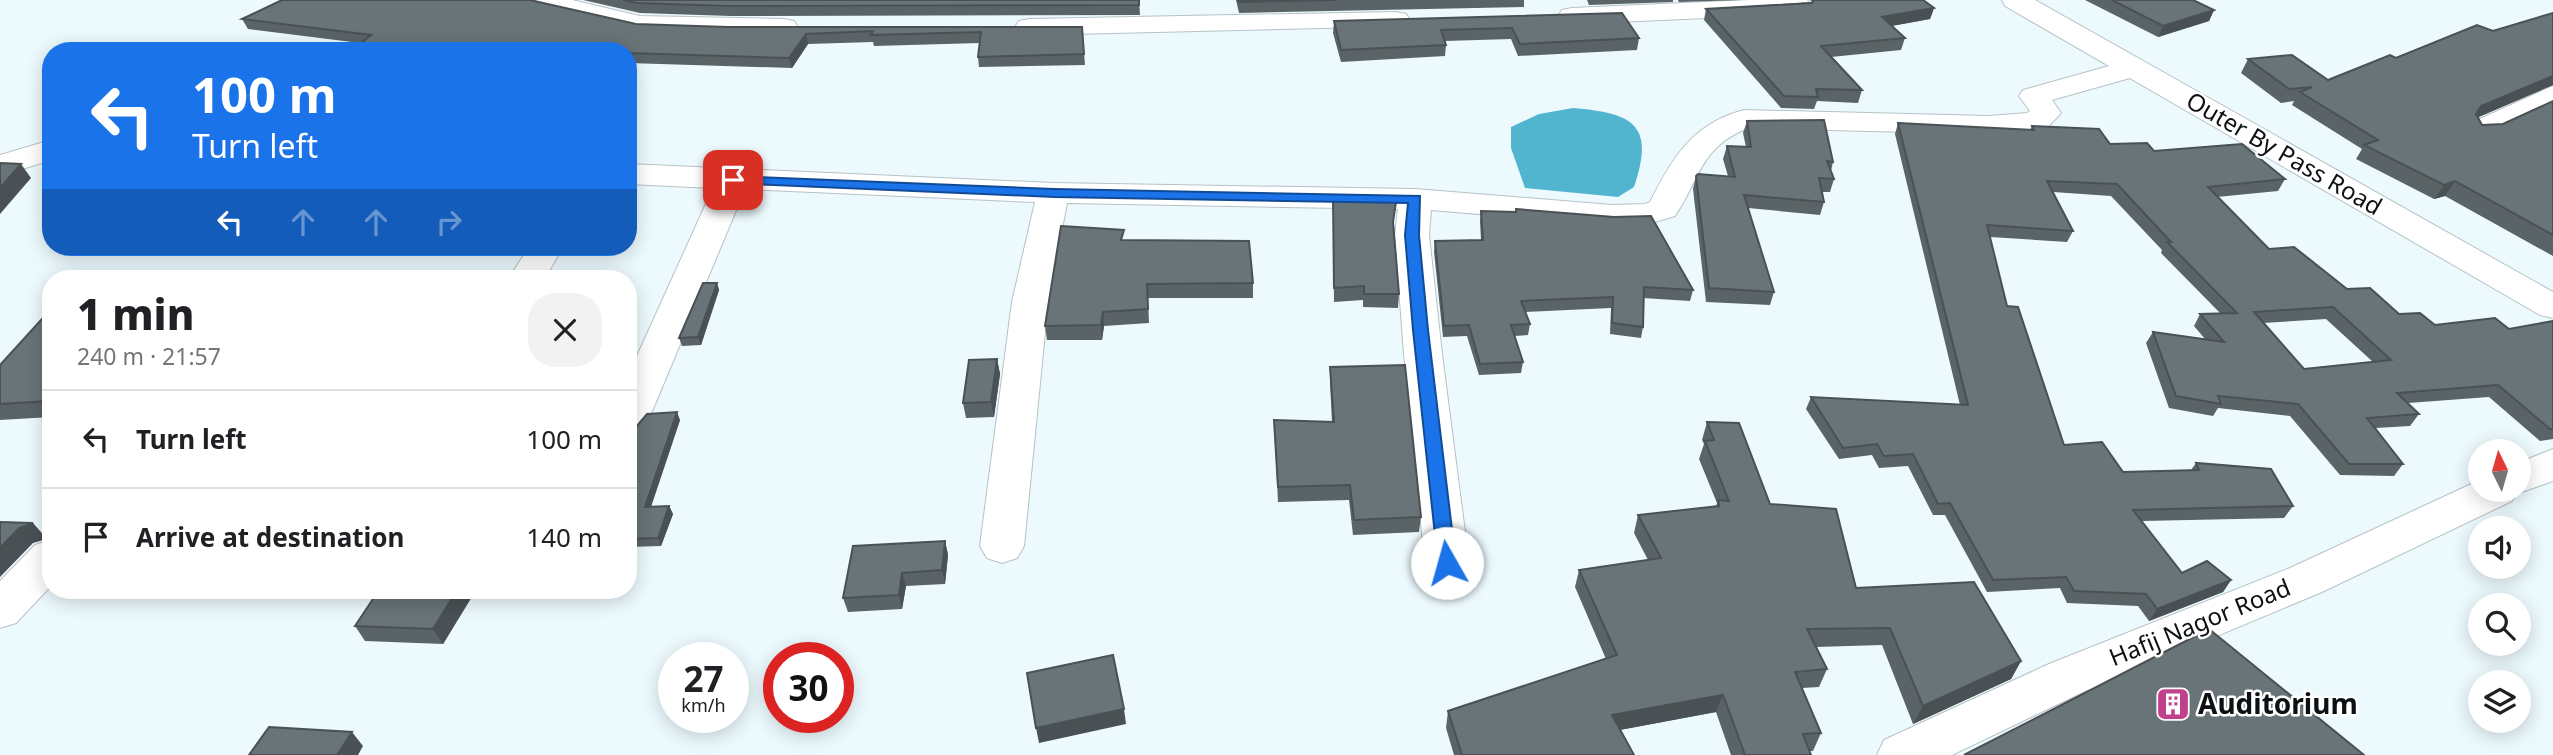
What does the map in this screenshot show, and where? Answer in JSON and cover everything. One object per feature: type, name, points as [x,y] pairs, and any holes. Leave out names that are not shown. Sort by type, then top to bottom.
[{"type":"street","points":[[537,0],[640,24],[812,27]]},
{"type":"street","points":[[1543,17],[1798,6],[1793,0]]},
{"type":"street","name":"Outer By Pass Road","points":[[2015,0],[2553,307]]},
{"type":"street","name":"Outer By Pass Road","points":[[2054,0],[2553,276]]},
{"type":"street","points":[[1006,27],[1419,20]]},
{"type":"street","points":[[637,175],[1054,193],[1415,199],[1612,215],[1648,214],[1663,209],[1693,149],[1725,125],[1734,122],[1744,119],[1989,125],[2035,122],[2046,113],[2034,96],[2134,68]]},
{"type":"street","points":[[2484,129],[2553,95]]},
{"type":"street","points":[[0,166],[42,152]]},
{"type":"street","points":[[637,400],[733,180]]},
{"type":"street","points":[[1002,546],[1030,302],[1054,193]]},
{"type":"street","points":[[1415,199],[1412,235],[1447,563]]},
{"type":"street","points":[[2531,474],[2553,464]]},
{"type":"street","name":"Hafij Nagor Road","points":[[1902,755],[2066,678],[2306,580],[2472,502]]},
{"type":"street","points":[[0,610],[42,566]]},
{"type":"water","points":[[1573,108],[1611,114],[1634,126],[1640,136],[1642,149],[1634,187],[1618,197],[1525,188],[1511,148],[1511,127],[1539,114]]},
{"type":"building","points":[[282,0],[530,0],[636,24],[728,27],[1082,27],[1084,54],[978,57],[981,32],[871,35],[873,31],[806,34],[789,58],[637,53],[637,42],[362,42],[371,35],[242,19]]},
{"type":"building","points":[[623,0],[1139,0],[1139,5],[728,6],[637,3]]},
{"type":"building","points":[[1238,0],[1336,0],[1239,2]]},
{"type":"building","points":[[1814,0],[1923,0],[1934,8],[1882,17],[1905,38],[1821,46],[1862,90],[1816,89],[1818,97],[1784,96],[1706,9],[1812,3]]},
{"type":"building","points":[[2112,0],[2193,0],[2214,10],[2163,26]]},
{"type":"building","points":[[1622,13],[1639,38],[1520,44],[1512,28],[1441,30],[1446,45],[1341,50],[1334,21]]},
{"type":"building","points":[[2553,13],[2553,76],[2481,106],[2476,114],[2482,125],[2503,124],[2553,101],[2553,235],[2455,181],[2444,185],[2364,145],[2378,140],[2300,92],[2312,87],[2289,89],[2248,59],[2292,55],[2328,80],[2390,55],[2396,58],[2477,25],[2493,31]]},
{"type":"building","points":[[1824,120],[1833,162],[1827,161],[1834,179],[1819,178],[1824,202],[1744,195],[1774,292],[1709,288],[1696,176],[1735,177],[1727,146],[1751,147],[1747,121]]},
{"type":"building","points":[[1898,123],[2034,130],[2032,126],[2099,129],[2110,144],[2147,143],[2154,151],[2242,144],[2285,179],[2208,187],[2269,249],[2294,247],[2347,289],[2370,288],[2399,314],[2420,313],[2435,325],[2495,318],[2509,329],[2553,321],[2553,429],[2498,385],[2397,393],[2419,414],[2367,418],[2403,464],[2349,464],[2298,404],[2218,396],[2221,404],[2176,396],[2153,332],[2224,342],[2200,314],[2237,313],[2167,242],[2171,242],[2117,184],[2047,181],[2073,231],[1987,225],[2007,306],[2018,307],[2064,445],[2102,442],[2123,472],[2199,470],[2196,463],[2271,469],[2293,506],[2133,510],[2182,573],[2207,561],[2231,580],[2157,609],[2146,594],[2074,591],[2066,577],[1993,580],[1950,503],[1938,504],[1913,454],[1884,456],[1877,444],[1843,448],[1811,397],[1968,405]],"holes":[[[2333,307],[2391,360],[2304,369],[2254,312]]]},
{"type":"building","points":[[0,163],[21,164],[0,188]]},
{"type":"building","points":[[1333,197],[1396,202],[1393,222],[1399,294],[1364,294],[1364,286],[1334,288]]},
{"type":"building","points":[[1516,209],[1614,217],[1651,216],[1693,290],[1644,287],[1643,327],[1612,323],[1613,297],[1521,301],[1530,324],[1511,325],[1523,362],[1480,364],[1469,325],[1444,326],[1435,241],[1483,240],[1481,211],[1516,212]]},
{"type":"building","points":[[1061,226],[1124,230],[1121,240],[1249,241],[1253,283],[1147,284],[1148,309],[1103,312],[1101,325],[1045,326]]},
{"type":"building","points":[[703,283],[717,283],[698,337],[679,338]]},
{"type":"building","points":[[42,319],[42,401],[0,404],[0,365]]},
{"type":"building","points":[[997,359],[991,402],[963,403],[969,360]]},
{"type":"building","points":[[1405,365],[1421,517],[1354,520],[1350,485],[1278,487],[1274,420],[1334,422],[1330,367]]},
{"type":"building","points":[[677,412],[645,507],[669,506],[658,538],[637,539],[637,426],[647,414]]},
{"type":"building","points":[[1707,422],[1739,423],[1770,504],[1836,509],[1856,588],[1974,582],[2021,661],[1923,706],[1890,628],[1807,629],[1827,669],[1795,672],[1821,733],[1803,734],[1811,755],[1745,755],[1723,695],[1612,715],[1634,755],[1462,755],[1448,711],[1617,655],[1579,570],[1661,558],[1638,515],[1719,506],[1718,500],[1729,501],[1705,441],[1714,440]]},
{"type":"building","points":[[0,522],[33,523],[19,528],[0,548]]},
{"type":"building","points":[[945,541],[942,570],[902,573],[899,595],[843,598],[853,546]]},
{"type":"building","points":[[373,599],[451,599],[433,629],[355,626]]},
{"type":"building","name":"Auditorium","points":[[2209,629],[2364,755],[1964,755]]},
{"type":"building","points":[[1113,655],[1124,709],[1036,728],[1027,673]]},
{"type":"building","points":[[269,727],[352,732],[337,755],[249,755]]},
{"type":"place","name":"Auditorium","points":[[2173,704]]},
{"type":"route","points":[[733,180],[1054,193],[1415,199],[1412,235],[1447,563]]}]
